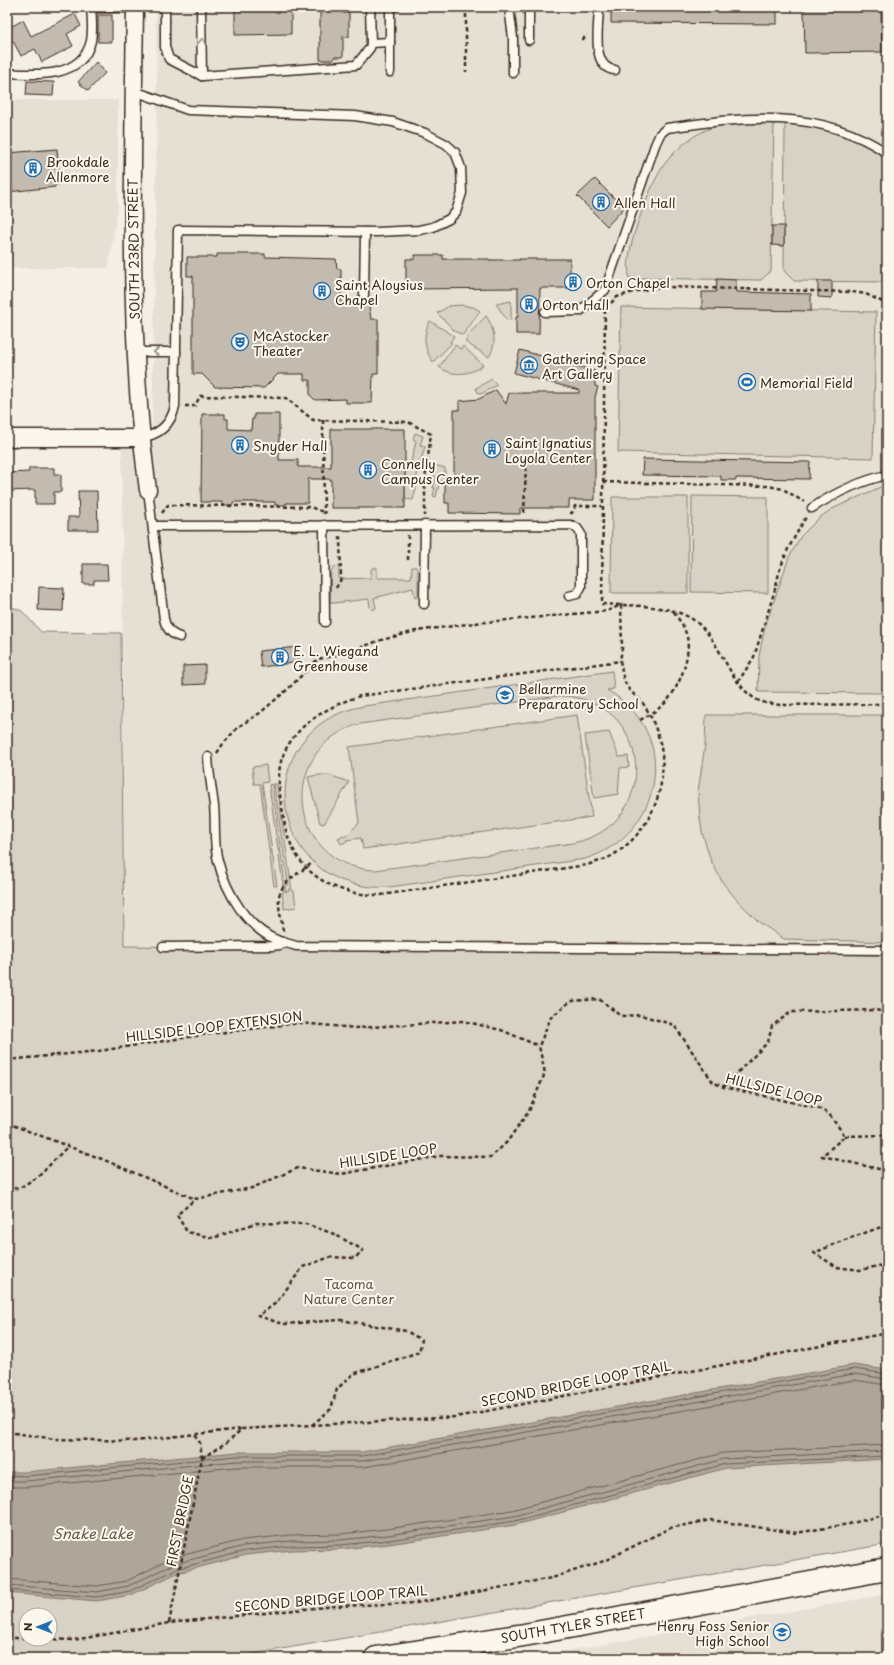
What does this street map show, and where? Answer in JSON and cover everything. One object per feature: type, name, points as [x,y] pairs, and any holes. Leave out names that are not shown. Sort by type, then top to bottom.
[{"type":"main road","name":"SOUTH TYLER STREET","points":[[376,1658],[471,1650],[524,1635],[887,1568]]},
{"type":"street","name":"SOUTH 23RD STREET","points":[[136,7],[132,184],[135,352],[140,438],[148,490]]},
{"type":"street","points":[[7,438],[140,438]]},
{"type":"lane","points":[[7,73],[50,74],[67,69],[81,59],[90,42],[92,25],[91,7],[136,7]]},
{"type":"lane","points":[[165,7],[165,47],[169,59],[202,76],[356,65],[370,48],[372,43],[370,7]]},
{"type":"lane","points":[[201,7],[202,76]]},
{"type":"lane","points":[[390,7],[390,72]]},
{"type":"lane","points":[[509,7],[513,38],[513,73]]},
{"type":"lane","points":[[529,7],[529,40]]},
{"type":"lane","points":[[599,7],[599,56],[603,65],[607,68],[616,70]]},
{"type":"lane","points":[[372,43],[390,42]]},
{"type":"lane","points":[[134,91],[188,110],[355,116],[377,119],[411,127],[442,141],[455,152],[461,168],[462,193],[456,212],[449,219],[433,227],[419,230],[365,232],[178,230],[175,406],[169,422],[164,428],[155,434],[140,438]]},
{"type":"lane","points":[[546,312],[580,311],[605,290],[655,145],[662,130],[701,123],[736,120],[793,120],[826,124],[851,132],[871,142],[887,153]]},
{"type":"lane","points":[[364,295],[365,232]]},
{"type":"lane","points":[[135,352],[176,352]]},
{"type":"lane","points":[[812,508],[830,496],[858,484],[887,475]]},
{"type":"lane","points":[[148,490],[165,626],[175,636],[180,637]]},
{"type":"lane","points":[[324,525],[325,622]]},
{"type":"lane","points":[[424,604],[425,525]]},
{"type":"lane","points":[[153,526],[574,526],[581,534],[581,587],[577,594],[569,596]]},
{"type":"lane","points":[[208,757],[214,806],[218,860],[232,897],[241,910],[264,932],[296,946],[887,950]]},
{"type":"lane","points":[[163,946],[272,946],[280,945],[284,942]]},
{"type":"path","points":[[466,7],[466,72]]},
{"type":"path","points":[[605,308],[617,297],[638,291],[666,287],[852,292],[866,294],[887,304]]},
{"type":"path","points":[[605,290],[602,604],[657,608],[674,612],[692,619],[701,626],[738,682],[755,699],[766,703],[781,705],[887,704]]},
{"type":"path","points":[[175,406],[195,406],[200,396],[286,398],[313,420],[408,422],[430,434],[425,480],[425,525]]},
{"type":"path","points":[[323,420],[324,525]]},
{"type":"path","points":[[524,513],[526,465]]},
{"type":"path","points":[[603,482],[768,486],[783,489],[812,508],[788,549],[780,569],[754,657],[738,682]]},
{"type":"path","points":[[153,526],[168,505],[310,507],[329,514]]},
{"type":"path","points":[[564,513],[572,513],[574,506],[602,506]]},
{"type":"path","points":[[519,516],[524,513],[532,513]]},
{"type":"path","points":[[419,514],[431,515]]},
{"type":"path","points":[[340,525],[341,579]]},
{"type":"path","points":[[408,525],[408,561]]},
{"type":"path","points":[[620,661],[360,696],[330,707],[314,718],[292,740],[282,758],[280,774],[281,802],[286,830],[290,843],[295,852],[307,868],[333,887],[352,893],[381,895],[587,865],[612,856],[626,846],[639,832],[650,816],[660,795],[662,773],[661,751],[656,728],[642,701],[631,692],[626,684],[620,661],[622,649],[621,605]]},
{"type":"path","points":[[208,766],[231,734],[238,727],[260,713],[288,689],[318,659],[346,653],[378,640],[416,631],[476,623],[607,611],[621,605]]},
{"type":"path","points":[[640,720],[667,702],[678,681],[686,660],[687,636],[681,622],[674,612]]},
{"type":"path","points":[[284,942],[279,897],[287,883],[313,862]]},
{"type":"path","name":"HILLSIDE LOOP","points":[[195,1199],[252,1188],[298,1168],[341,1174],[440,1156],[491,1157],[507,1142],[529,1111],[544,1073],[539,1046],[551,1017],[571,1001],[599,999],[621,1016],[641,1015],[674,1025],[713,1082],[723,1087],[818,1108],[829,1114],[845,1136]]},
{"type":"path","points":[[723,1087],[768,1042],[772,1026],[791,1012],[876,1010],[887,1014]]},
{"type":"path","name":"HILLSIDE LOOP EXTENSION","points":[[7,1060],[99,1052],[202,1035],[299,1023],[356,1028],[463,1022],[501,1030],[539,1046]]},
{"type":"path","points":[[7,1123],[68,1146],[195,1199],[177,1215],[187,1232],[213,1238],[256,1223],[306,1224],[334,1234],[363,1250],[355,1258],[330,1257],[303,1267],[276,1303],[258,1316],[284,1324],[341,1320],[406,1331],[422,1340],[419,1352],[353,1374],[337,1389],[331,1408],[312,1425]]},
{"type":"path","points":[[887,1135],[845,1136],[822,1156],[879,1169],[887,1169]]},
{"type":"path","points":[[7,1190],[21,1187],[40,1176],[68,1146]]},
{"type":"path","points":[[887,1226],[842,1241],[814,1253],[836,1267],[860,1270],[887,1264]]},
{"type":"path","name":"SECOND BRIDGE LOOP TRAIL","points":[[7,1432],[55,1438],[135,1441],[242,1429],[456,1417],[887,1333]]},
{"type":"path","points":[[195,1435],[200,1443],[202,1458],[227,1442],[242,1429]]},
{"type":"path","name":"FIRST BRIDGE","points":[[169,1623],[202,1458]]},
{"type":"path","name":"SECOND BRIDGE LOOP TRAIL","points":[[58,1639],[74,1640],[169,1623],[336,1606],[416,1603],[552,1578],[604,1561],[670,1528],[710,1520],[796,1533],[849,1524],[887,1514]]},
{"type":"path","points":[[7,1638],[18,1638]]},
{"type":"shaded area","name":"Bellarmine Preparatory School","points":[[156,7],[887,7],[887,956],[124,946],[122,445],[152,445],[157,112]]},
{"type":"shaded area","points":[[7,100],[118,100],[118,205],[108,268],[7,268]]},
{"type":"shaded area","name":"Henry Foss Senior High School","points":[[887,1594],[887,1658],[522,1658],[607,1644]]},
{"type":"green space","points":[[740,122],[774,122],[771,271],[761,280],[629,278],[629,254],[640,217],[656,179],[671,156],[691,139],[716,126]]},
{"type":"green space","points":[[785,123],[813,127],[851,138],[887,158],[887,282],[794,281],[784,271]]},
{"type":"green space","points":[[511,301],[511,319],[507,320],[496,304]]},
{"type":"green space","points":[[461,305],[473,307],[480,311],[463,335],[456,332],[437,313],[449,306]]},
{"type":"green space","name":"Memorial Field","points":[[621,307],[876,312],[873,458],[618,452]]},
{"type":"green space","points":[[486,316],[494,336],[492,352],[489,357],[465,342],[468,338],[466,337]]},
{"type":"green space","points":[[430,321],[454,336],[450,342],[452,343],[433,362],[425,342],[427,326]]},
{"type":"green space","points":[[455,345],[461,349],[463,346],[483,365],[473,371],[461,374],[450,372],[439,367]]},
{"type":"green space","points":[[492,379],[497,385],[481,394],[478,393],[476,388]]},
{"type":"green space","points":[[415,433],[423,436],[420,445],[425,446],[415,483],[417,484],[413,500],[405,499],[405,462],[411,462],[416,441],[413,439]]},
{"type":"green space","points":[[434,465],[445,468],[445,482],[440,481],[436,497],[433,496],[435,488],[433,488],[436,477],[431,475]]},
{"type":"green space","points":[[887,484],[887,693],[758,692],[759,656],[765,627],[789,557],[801,536],[819,518],[832,509]]},
{"type":"green space","points":[[692,496],[768,497],[768,593],[691,592]]},
{"type":"green space","points":[[612,497],[688,497],[688,593],[611,593]]},
{"type":"green space","points":[[339,566],[339,579],[371,578],[371,569],[375,567],[377,568],[377,578],[411,578],[412,567],[416,567],[418,570],[418,597],[415,598],[413,588],[374,598],[376,608],[372,610],[370,608],[369,599],[334,603],[330,602],[331,571],[334,567]]},
{"type":"green space","name":"Tacoma Nature Center","points":[[7,605],[22,611],[41,632],[121,633],[124,946],[887,955],[887,1544],[230,1658],[7,1658]]},
{"type":"green space","points":[[612,671],[614,689],[607,690],[631,708],[646,731],[654,756],[654,781],[646,806],[632,828],[612,847],[585,859],[390,887],[348,883],[317,865],[296,839],[286,808],[287,775],[300,744],[326,720],[364,706]],"holes":[[[559,696],[590,702],[613,716],[629,738],[635,762],[634,788],[623,812],[603,831],[573,843],[375,870],[346,864],[324,849],[310,829],[303,804],[305,780],[315,756],[333,737],[360,724]]]},
{"type":"green space","points":[[577,715],[592,817],[363,849],[361,838],[346,840],[347,841],[341,844],[338,838],[344,835],[345,837],[359,823],[349,747]]},
{"type":"green space","points":[[706,715],[887,715],[887,942],[784,939],[759,922],[737,900],[723,883],[711,861],[702,832],[700,818],[698,792],[705,745]]},
{"type":"green space","points":[[609,732],[619,757],[628,756],[629,767],[620,768],[618,794],[594,798],[585,735]]},
{"type":"green space","points":[[266,765],[268,782],[262,783],[277,886],[274,886],[260,784],[254,784],[252,767]]},
{"type":"green space","points":[[329,775],[349,782],[324,824],[320,823],[308,777]]},
{"type":"green space","points":[[272,784],[286,892],[289,891],[274,784],[277,784],[292,891],[294,891],[296,907],[284,909],[282,892],[284,892],[269,785]]},
{"type":"water","name":"Snake Lake","points":[[854,1365],[887,1370],[887,1459],[726,1468],[515,1525],[389,1544],[341,1549],[292,1550],[246,1555],[177,1573],[131,1595],[97,1601],[7,1593],[7,1472],[25,1472],[237,1452],[362,1452]]},
{"type":"building","points":[[235,7],[291,7],[291,34],[235,35]]},
{"type":"building","points":[[320,7],[343,7],[343,13],[349,13],[349,37],[343,37],[343,57],[334,57],[334,60],[320,60]]},
{"type":"building","points":[[611,7],[777,7],[777,24],[611,23]]},
{"type":"building","points":[[804,7],[881,7],[882,52],[805,53]]},
{"type":"building","points":[[75,14],[81,26],[67,34],[73,46],[42,62],[35,49],[21,56],[13,41],[7,44],[7,29],[23,20],[31,36]]},
{"type":"building","points":[[98,15],[112,15],[112,42],[98,42]]},
{"type":"building","points":[[96,62],[105,73],[88,91],[78,82]]},
{"type":"building","points":[[27,81],[54,82],[53,96],[26,95]]},
{"type":"building","name":"Brookdale Allenmore","points":[[57,149],[60,184],[55,184],[55,187],[7,192],[7,153]]},
{"type":"building","name":"Allen Hall","points":[[595,179],[624,208],[607,226],[577,196]]},
{"type":"building","points":[[772,226],[784,226],[784,246],[772,245]]},
{"type":"building","points":[[217,254],[265,254],[265,257],[336,259],[337,269],[341,269],[341,302],[355,305],[369,305],[371,319],[378,319],[378,374],[373,374],[372,403],[346,403],[346,399],[315,400],[310,395],[310,380],[304,380],[304,374],[278,374],[264,388],[215,387],[202,374],[193,374],[193,276],[187,276],[187,257],[217,257]]},
{"type":"building","name":"Orton Hall","points":[[415,255],[443,255],[443,259],[570,259],[570,275],[575,279],[575,284],[572,288],[540,288],[539,334],[516,334],[516,317],[518,317],[518,288],[406,289],[406,259],[415,259]]},
{"type":"building","points":[[717,279],[736,280],[736,292],[811,294],[811,311],[702,309],[702,292],[716,292]]},
{"type":"building","points":[[818,281],[832,281],[832,298],[818,297]]},
{"type":"building","points":[[520,350],[595,371],[595,386],[598,387],[595,397],[595,500],[569,500],[569,508],[520,508],[520,514],[449,513],[449,503],[445,503],[445,480],[454,480],[454,410],[459,410],[459,401],[479,399],[496,390],[506,404],[509,393],[579,393],[579,390],[514,373]]},
{"type":"building","points":[[202,414],[225,414],[225,419],[228,419],[228,429],[251,430],[254,414],[279,414],[279,460],[298,460],[298,467],[331,467],[331,429],[405,429],[405,508],[331,508],[331,479],[308,479],[308,503],[286,503],[286,505],[275,505],[275,502],[233,502],[233,505],[222,505],[222,502],[201,502]]},
{"type":"building","points":[[643,459],[810,462],[809,479],[736,478],[736,480],[721,480],[721,476],[642,475]]},
{"type":"building","points":[[29,468],[54,468],[54,474],[61,474],[61,492],[54,492],[54,504],[35,504],[35,490],[7,491],[7,473],[29,472]]},
{"type":"building","points":[[78,491],[97,491],[98,530],[68,530],[68,517],[79,517]]},
{"type":"building","points":[[83,564],[107,564],[108,580],[94,580],[94,584],[83,584]]},
{"type":"building","points":[[39,587],[64,588],[63,611],[38,610]]},
{"type":"building","name":"E. L. Wiegand Greenhouse","points":[[298,647],[300,662],[261,667],[259,651]]},
{"type":"building","points":[[205,665],[205,684],[183,685],[183,666]]},
{"type":"place","name":"Brookdale Allenmore","points":[[33,168]]},
{"type":"place","name":"Allen Hall","points":[[601,202]]},
{"type":"place","name":"Orton Chapel","points":[[573,282]]},
{"type":"place","name":"Saint Aloysius Chapel","points":[[322,291]]},
{"type":"place","name":"Orton Hall","points":[[529,304]]},
{"type":"place","name":"McAstocker Theater","points":[[240,342]]},
{"type":"place","name":"Gathering Space Art Gallery","points":[[529,365]]},
{"type":"place","name":"Memorial Field","points":[[747,382]]},
{"type":"place","name":"Snyder Hall","points":[[240,445]]},
{"type":"place","name":"Saint Ignatius Loyola Center","points":[[492,449]]},
{"type":"place","name":"Connelly Campus Center","points":[[368,470]]},
{"type":"place","name":"E. L. Wiegand Greenhouse","points":[[280,657]]},
{"type":"place","name":"Bellarmine Preparatory School","points":[[505,695]]},
{"type":"place","name":"Henry Foss Senior High School","points":[[782,1632]]}]
